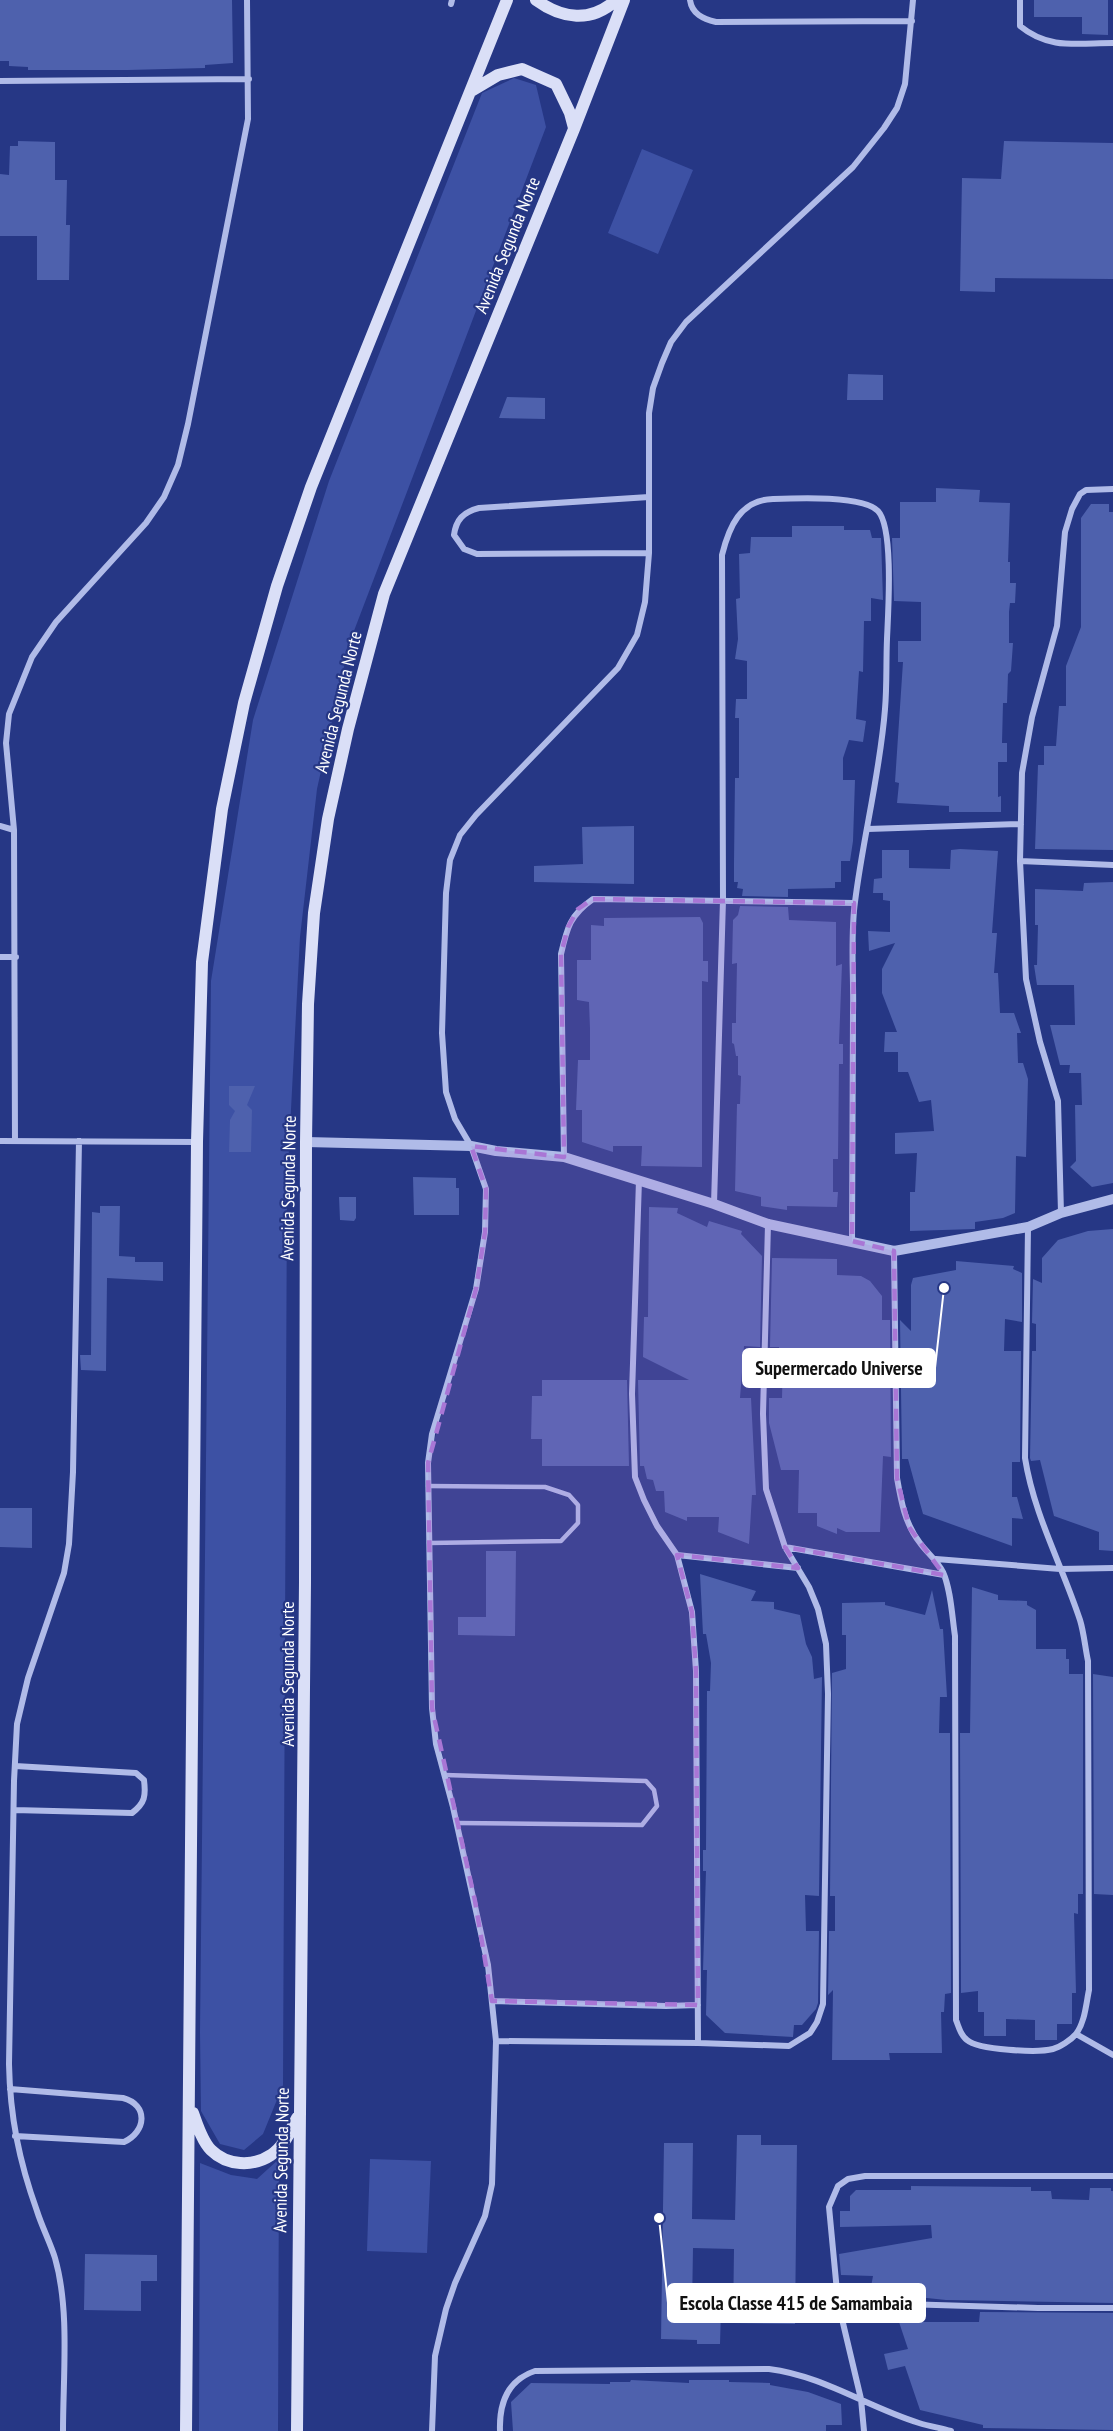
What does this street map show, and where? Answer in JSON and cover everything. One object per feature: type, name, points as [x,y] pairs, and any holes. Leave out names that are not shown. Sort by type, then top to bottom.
[{"type":"main road","points":[[186,2431],[197,1142],[202,962],[222,809],[244,704],[278,586],[311,487],[507,0]]},
{"type":"main road","points":[[536,0],[549,9],[576,18],[590,16],[616,0]]},
{"type":"main road","name":"Avenida Segunda Norte","points":[[297,2431],[306,1582],[306,1142],[308,1004],[314,913],[328,819],[384,594],[574,129],[624,0]]},
{"type":"main road","points":[[471,91],[498,75],[522,69],[532,72],[556,84],[567,105],[574,129]]},
{"type":"main road","points":[[189,2103],[210,2149],[224,2159],[240,2163],[254,2163],[272,2155],[285,2141],[299,2114]]},
{"type":"street","points":[[15,1141],[16,957],[14,830],[6,743],[9,714],[32,657],[56,622],[146,523],[164,497],[178,465],[248,119],[248,0]]},
{"type":"street","points":[[690,0],[695,12],[704,19],[716,22],[912,21]]},
{"type":"street","points":[[432,2431],[435,2356],[446,2309],[485,2216],[492,2184],[496,2041],[488,1965],[457,1823],[436,1744],[432,1708],[428,1463],[432,1434],[476,1289],[485,1232],[486,1189],[471,1146],[455,1119],[446,1092],[442,1033],[446,893],[450,860],[460,835],[476,815],[618,668],[637,635],[645,602],[649,553],[649,413],[653,388],[671,342],[686,322],[853,167],[884,128],[897,108],[905,84],[913,0]]},
{"type":"street","points":[[1020,0],[1020,26],[1047,43],[1113,43]]},
{"type":"street","points":[[0,81],[249,79]]},
{"type":"street","points":[[1061,1213],[1058,1101],[1040,1042],[1026,979],[1020,861],[1022,773],[1032,717],[1057,626],[1065,532],[1072,509],[1080,494],[1095,489],[1113,489]]},
{"type":"street","points":[[649,498],[479,508],[462,515],[456,523],[454,536],[464,549],[477,554],[649,553]]},
{"type":"street","points":[[714,1204],[723,900],[722,555],[729,530],[738,517],[746,507],[760,501],[862,502],[877,509],[888,540],[885,709],[868,829],[854,903],[852,1241]]},
{"type":"street","points":[[868,829],[1021,824]]},
{"type":"street","points":[[0,826],[14,830]]},
{"type":"street","points":[[1020,861],[1113,866]]},
{"type":"street","points":[[564,1157],[561,954],[568,927],[578,909],[593,899],[854,903]]},
{"type":"street","points":[[0,957],[16,957]]},
{"type":"street","points":[[63,2431],[61,2288],[55,2258],[36,2211],[15,2136],[10,2089],[17,1724],[25,1689],[64,1573],[69,1544],[73,1472],[79,1141]]},
{"type":"street","points":[[0,1142],[197,1142]]},
{"type":"street","points":[[306,1142],[471,1146],[496,1151],[564,1157],[714,1204],[768,1224],[894,1251],[1028,1227],[1061,1213],[1113,1199]]},
{"type":"street","points":[[639,1180],[632,1394],[635,1477],[653,1517],[677,1555],[692,1612],[696,1671],[698,2043]]},
{"type":"street","points":[[496,2041],[789,2046],[810,2033],[817,2022],[823,2004],[828,1716],[826,1644],[818,1609],[785,1547],[766,1489],[763,1414],[768,1224]]},
{"type":"street","points":[[894,1251],[897,1478],[901,1502],[909,1527],[921,1545],[936,1559],[944,1575],[956,1636],[957,2020],[961,2034],[968,2042],[980,2046],[1027,2051],[1053,2049],[1076,2034],[1083,2020],[1089,1990],[1088,1661],[1081,1623],[1029,1484],[1025,1458],[1028,1227]]},
{"type":"street","points":[[785,1547],[944,1575]]},
{"type":"street","points":[[677,1555],[798,1568]]},
{"type":"street","points":[[936,1559],[1060,1569],[1113,1568]]},
{"type":"street","points":[[14,1810],[132,1813],[143,1804],[146,1792],[144,1780],[136,1773],[15,1766]]},
{"type":"street","points":[[492,2001],[698,2005]]},
{"type":"street","points":[[1076,2034],[1113,2055]]},
{"type":"street","points":[[10,2089],[133,2100],[140,2110],[142,2124],[134,2138],[124,2142],[15,2136]]},
{"type":"street","points":[[864,2431],[861,2399],[838,2302],[829,2207],[838,2186],[848,2179],[865,2176],[1113,2176]]},
{"type":"street","points":[[838,2302],[1113,2308]]},
{"type":"street","points":[[501,2431],[505,2396],[512,2383],[523,2375],[550,2369],[769,2369],[793,2372],[815,2378],[918,2423],[951,2431]]},
{"type":"lane","points":[[428,1486],[544,1487],[569,1495],[578,1505],[578,1523],[561,1541],[429,1543]]},
{"type":"lane","points":[[445,1775],[646,1780],[654,1790],[657,1806],[642,1825],[457,1823]]},
{"type":"highlighted area","points":[[593,899],[854,903],[852,1241],[894,1251],[897,1478],[909,1527],[944,1575],[785,1547],[798,1568],[677,1555],[692,1612],[696,1671],[698,2005],[492,2001],[475,1901],[432,1708],[428,1463],[476,1289],[485,1232],[486,1189],[471,1146],[564,1157],[561,954],[568,927],[578,909]]},
{"type":"shaded area","points":[[514,78],[536,85],[546,127],[349,644],[317,789],[300,937],[287,1186],[283,2085],[263,2134],[244,2150],[220,2144],[201,2111],[211,981],[253,720],[329,481],[482,93]]},
{"type":"shaded area","points":[[642,149],[693,170],[658,254],[608,233]]},
{"type":"shaded area","points":[[279,2159],[278,2431],[199,2431],[200,2163],[231,2175],[257,2179]]},
{"type":"shaded area","points":[[370,2159],[431,2161],[427,2253],[367,2251]]},
{"type":"building","points":[[0,0],[232,0],[233,63],[205,65],[205,68],[128,70],[28,70],[28,67],[9,66],[9,61],[0,61]]},
{"type":"building","points":[[1034,0],[1108,0],[1108,35],[1082,34],[1082,17],[1034,17]]},
{"type":"building","points":[[18,141],[55,142],[55,180],[67,180],[66,225],[70,225],[69,280],[37,280],[37,236],[0,236],[0,174],[9,175],[10,146],[18,146]]},
{"type":"building","points":[[1004,141],[1113,143],[1113,279],[995,278],[995,292],[960,291],[962,178],[1001,179]]},
{"type":"building","points":[[848,374],[883,375],[883,400],[847,400]]},
{"type":"building","points":[[507,397],[545,398],[545,419],[499,418]]},
{"type":"building","points":[[936,488],[980,490],[979,502],[1010,503],[1008,562],[1010,562],[1010,583],[1016,583],[1015,603],[1010,603],[1009,612],[1009,643],[1013,643],[1011,671],[1008,674],[1007,703],[1003,703],[1002,743],[1007,743],[1007,762],[998,762],[998,797],[1001,796],[1001,812],[949,812],[949,806],[897,803],[899,783],[895,782],[903,662],[898,662],[898,641],[921,641],[921,602],[894,601],[892,538],[900,538],[900,502],[936,502]]},
{"type":"building","points":[[1091,504],[1109,504],[1109,512],[1113,512],[1113,850],[1035,849],[1038,765],[1044,765],[1044,746],[1056,746],[1059,706],[1066,706],[1066,666],[1081,627],[1081,518]]},
{"type":"building","points":[[792,526],[844,526],[844,530],[870,530],[872,538],[881,538],[883,600],[871,598],[871,621],[864,621],[863,672],[859,671],[856,719],[866,721],[863,742],[849,740],[843,758],[843,780],[855,780],[853,841],[850,861],[841,861],[841,882],[835,882],[835,888],[788,889],[788,897],[742,896],[743,889],[737,888],[738,882],[734,882],[735,778],[739,778],[739,718],[735,718],[736,699],[747,699],[747,661],[735,659],[738,639],[736,599],[740,598],[739,554],[750,553],[751,537],[792,537]]},
{"type":"building","points":[[634,826],[634,884],[534,882],[534,866],[583,864],[582,827]]},
{"type":"building","points":[[882,850],[909,850],[909,868],[950,869],[951,850],[998,851],[992,933],[997,933],[994,973],[998,973],[1000,1013],[1014,1013],[1021,1033],[1017,1033],[1018,1063],[1023,1063],[1028,1079],[1026,1157],[1016,1156],[1015,1213],[1003,1218],[975,1222],[975,1229],[910,1231],[910,1192],[915,1192],[917,1153],[895,1154],[895,1133],[934,1131],[931,1100],[919,1102],[908,1072],[898,1072],[898,1052],[884,1052],[885,1032],[897,1032],[882,993],[882,969],[895,943],[869,951],[868,931],[890,932],[890,901],[883,900],[883,893],[873,893],[874,879],[882,878]]},
{"type":"building","points":[[1113,882],[1113,1183],[1092,1187],[1070,1167],[1076,1161],[1075,1105],[1082,1105],[1081,1073],[1069,1073],[1070,1065],[1060,1065],[1050,1025],[1075,1025],[1074,985],[1037,985],[1034,965],[1037,965],[1038,925],[1035,925],[1035,889],[1083,891],[1084,883]]},
{"type":"building","points":[[740,906],[788,907],[789,920],[836,922],[836,966],[842,964],[839,1044],[843,1044],[843,1064],[839,1064],[838,1159],[833,1159],[833,1192],[838,1192],[837,1207],[787,1206],[787,1210],[761,1206],[761,1197],[735,1191],[737,1104],[740,1104],[741,1076],[738,1075],[738,1056],[736,1056],[732,1043],[732,1023],[736,1023],[737,963],[732,964],[733,920],[738,915]]},
{"type":"building","points":[[700,917],[703,923],[703,961],[708,961],[708,982],[702,981],[702,1167],[641,1166],[642,1146],[613,1146],[613,1152],[582,1142],[582,1110],[576,1110],[578,1060],[590,1060],[590,1029],[589,1002],[577,1000],[577,960],[591,960],[591,925],[604,926],[604,918]]},
{"type":"building","points":[[229,1086],[255,1086],[247,1105],[252,1110],[251,1152],[229,1152],[230,1120],[235,1111],[229,1105]]},
{"type":"building","points":[[413,1177],[456,1178],[456,1188],[459,1188],[459,1215],[414,1215]]},
{"type":"building","points":[[339,1197],[356,1197],[354,1221],[340,1220]]},
{"type":"building","points":[[100,1206],[120,1206],[119,1256],[135,1257],[135,1262],[163,1262],[163,1281],[107,1278],[106,1371],[81,1370],[80,1355],[91,1355],[92,1212],[100,1213]]},
{"type":"building","points":[[649,1207],[678,1208],[677,1213],[707,1227],[709,1221],[742,1231],[741,1234],[762,1256],[760,1347],[744,1346],[740,1398],[751,1398],[756,1495],[752,1495],[749,1544],[718,1532],[719,1517],[687,1517],[687,1521],[665,1512],[664,1491],[656,1491],[653,1480],[647,1479],[644,1466],[640,1466],[638,1380],[689,1380],[643,1357],[644,1317],[648,1317]]},
{"type":"building","points":[[1113,1229],[1113,1551],[1099,1550],[1099,1532],[1054,1516],[1040,1460],[1031,1461],[1030,1458],[1032,1351],[1036,1351],[1036,1324],[1032,1323],[1033,1279],[1042,1283],[1042,1258],[1058,1240],[1088,1231]]},
{"type":"building","points":[[772,1258],[837,1259],[837,1275],[861,1276],[870,1281],[882,1296],[882,1320],[890,1320],[891,1457],[883,1456],[880,1532],[846,1532],[837,1528],[837,1534],[817,1526],[817,1513],[798,1513],[799,1470],[781,1470],[769,1423],[769,1398],[782,1398],[783,1358],[779,1358],[779,1347],[770,1347]]},
{"type":"building","points":[[956,1261],[1014,1266],[1013,1269],[1022,1273],[1022,1322],[1005,1319],[1004,1351],[1021,1351],[1020,1462],[1012,1462],[1012,1497],[1017,1497],[1023,1519],[1012,1518],[1012,1546],[923,1514],[908,1459],[902,1459],[900,1320],[911,1331],[913,1278],[956,1270]]},
{"type":"building","points":[[542,1380],[627,1380],[629,1466],[542,1466],[542,1439],[531,1439],[532,1396],[542,1396]]},
{"type":"building","points":[[0,1508],[32,1508],[32,1548],[0,1547]]},
{"type":"building","points":[[486,1551],[516,1551],[515,1636],[458,1635],[458,1617],[486,1617]]},
{"type":"building","points":[[700,1574],[756,1591],[751,1601],[774,1602],[774,1609],[800,1615],[806,1644],[812,1657],[814,1679],[822,1677],[819,1896],[805,1895],[806,1931],[819,1931],[818,2003],[816,2009],[802,2025],[794,2025],[793,2037],[725,2033],[706,2015],[707,1970],[703,1970],[706,1871],[703,1871],[703,1850],[706,1850],[707,1691],[710,1691],[711,1663],[706,1634],[703,1634]]},
{"type":"building","points":[[972,1587],[998,1595],[998,1600],[1027,1601],[1027,1605],[1036,1610],[1036,1649],[1066,1649],[1069,1674],[1083,1674],[1083,1894],[1078,1894],[1078,1914],[1074,1913],[1076,1993],[1072,1993],[1072,2024],[1057,2024],[1057,2040],[1035,2040],[1035,2020],[1006,2019],[1006,2036],[984,2036],[984,2012],[978,2012],[978,1991],[961,1993],[960,1733],[970,1733]]},
{"type":"building","points":[[932,1590],[940,1629],[943,1629],[947,1697],[940,1697],[939,1733],[950,1733],[951,1993],[945,1994],[944,2012],[941,2012],[942,2053],[889,2053],[890,2060],[832,2060],[833,1990],[828,1995],[829,1931],[835,1931],[835,1896],[830,1896],[832,1673],[846,1669],[846,1635],[842,1635],[842,1603],[885,1602],[885,1605],[925,1615]]},
{"type":"building","points":[[1093,1674],[1113,1677],[1113,1895],[1094,1894]]},
{"type":"building","points":[[737,2135],[761,2135],[761,2145],[797,2145],[795,2324],[733,2323],[734,2249],[693,2248],[692,2308],[721,2309],[720,2344],[697,2344],[697,2340],[661,2339],[664,2143],[693,2143],[692,2219],[735,2220]]},
{"type":"building","points":[[911,2186],[1031,2187],[1031,2191],[1051,2191],[1052,2199],[1089,2200],[1090,2188],[1111,2188],[1113,2191],[1113,2303],[946,2300],[870,2292],[873,2276],[841,2275],[839,2254],[932,2238],[931,2225],[840,2227],[840,2211],[850,2211],[850,2196],[856,2190],[911,2190]]},
{"type":"building","points":[[85,2254],[157,2255],[157,2281],[141,2281],[141,2311],[84,2310]]},
{"type":"building","points":[[980,2312],[1113,2313],[1113,2430],[983,2428],[983,2425],[920,2410],[905,2366],[888,2370],[884,2354],[908,2349],[899,2322],[979,2322]]},
{"type":"building","points":[[631,2380],[689,2383],[689,2380],[729,2380],[729,2382],[770,2383],[770,2385],[808,2392],[841,2404],[842,2425],[826,2425],[826,2431],[513,2431],[511,2402],[531,2383],[610,2384],[610,2382],[630,2382]]},
{"type":"place","name":"Supermercado Universe","points":[[944,1288]]},
{"type":"place","name":"Escola Classe 415 de Samambaia","points":[[659,2218]]}]
